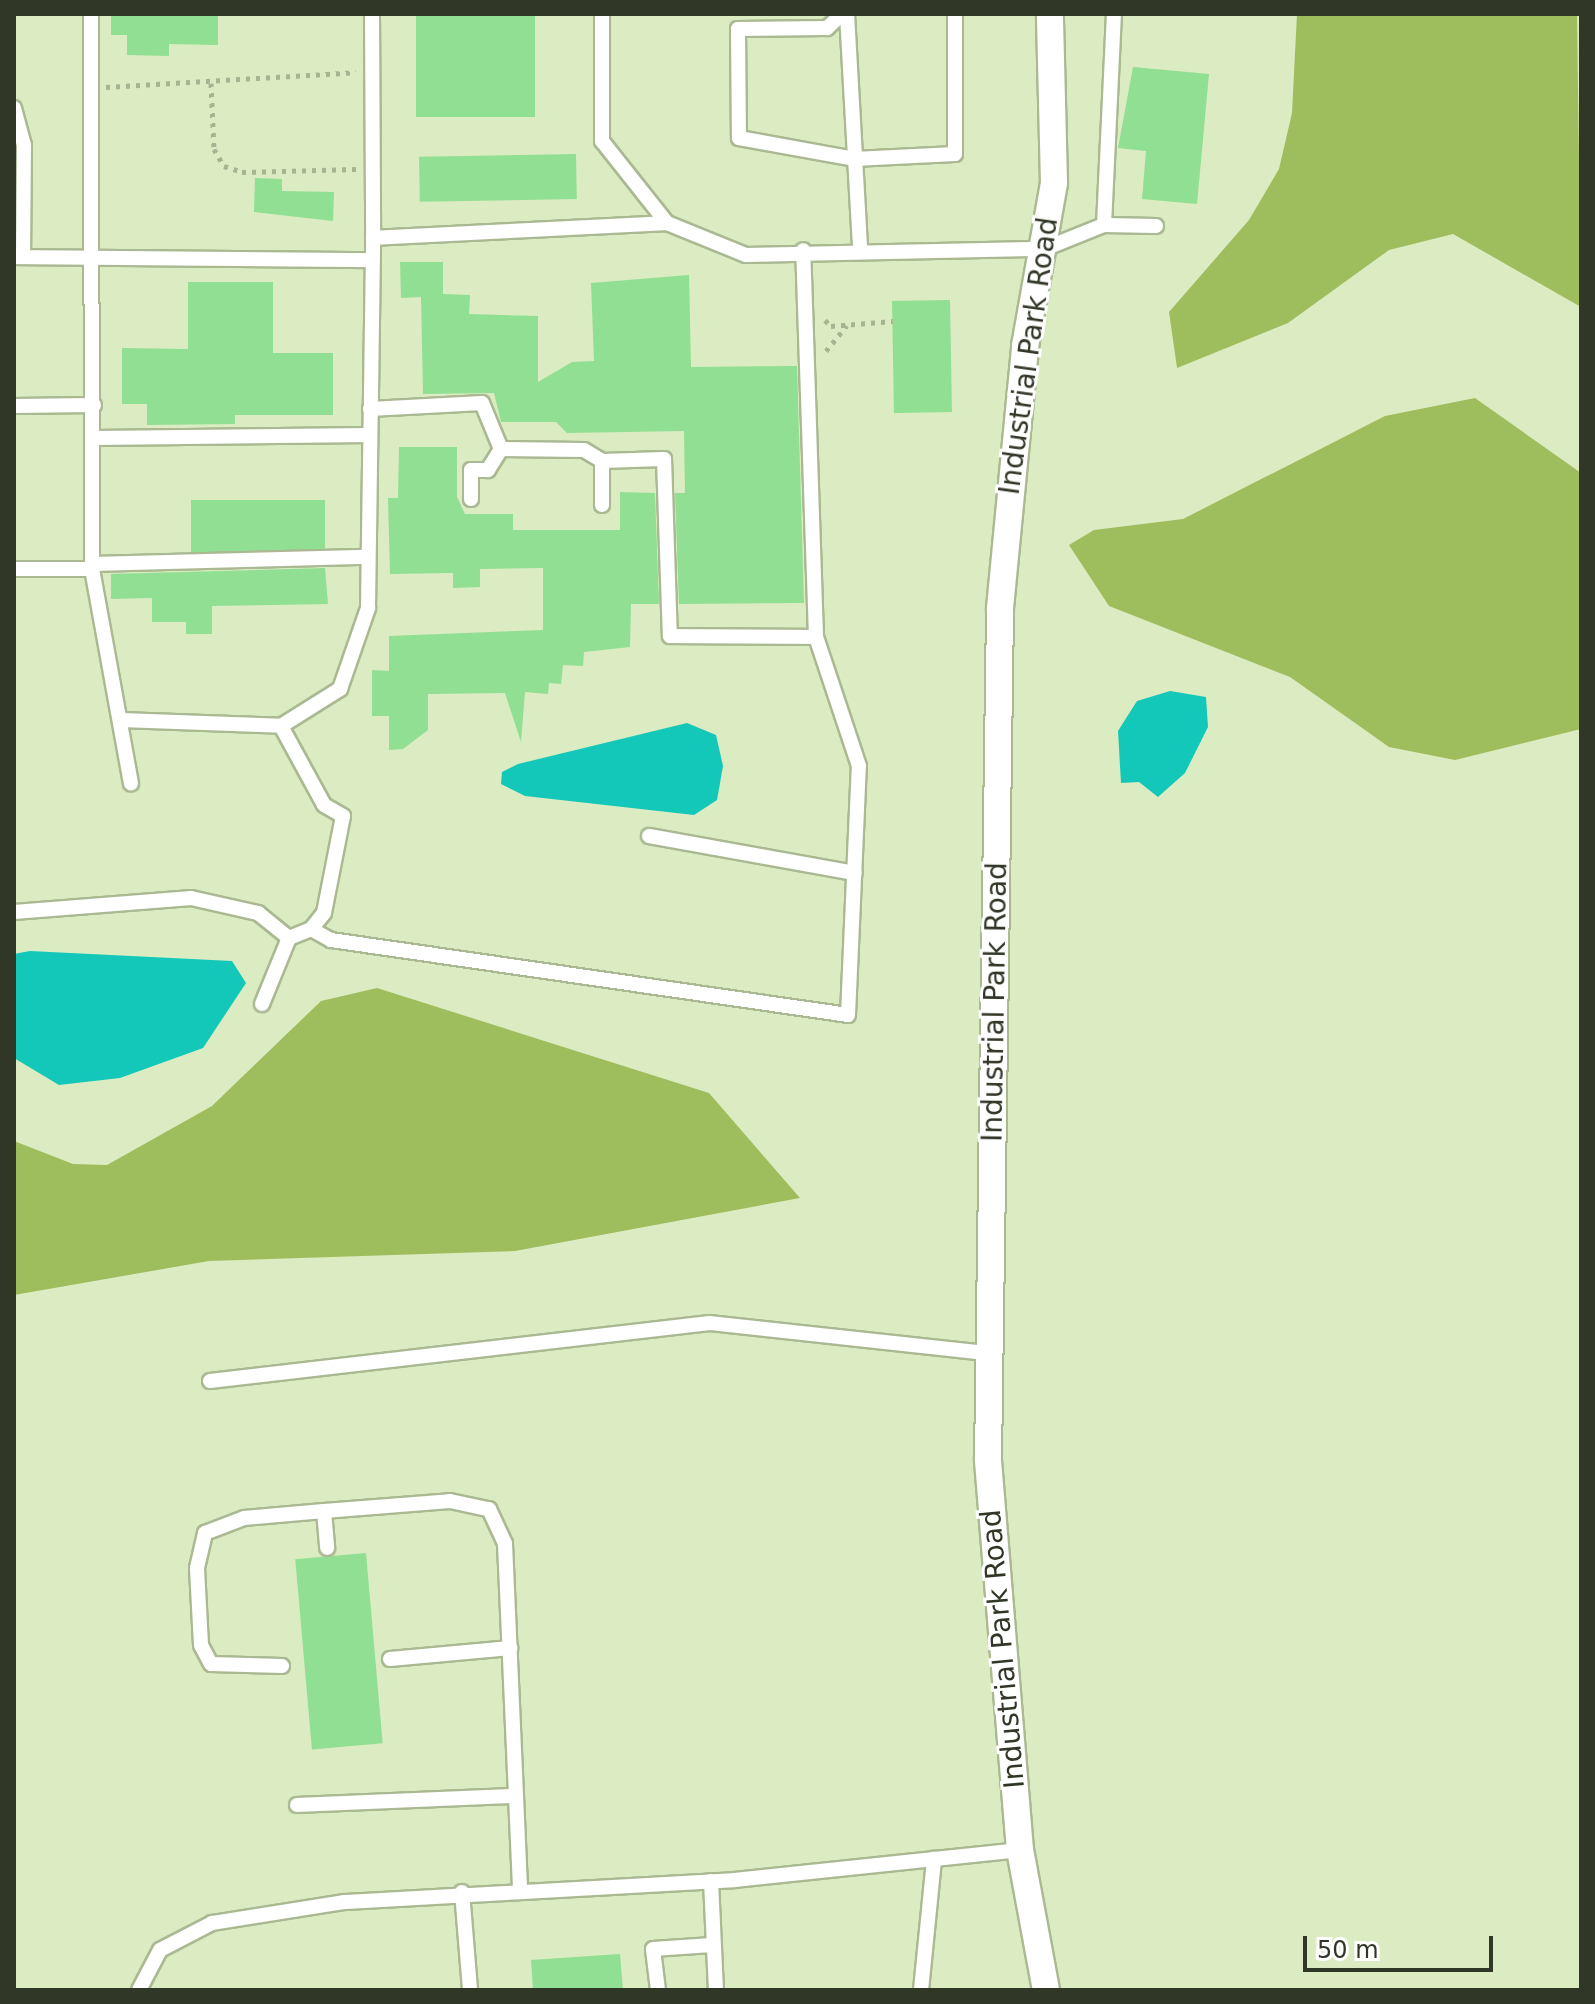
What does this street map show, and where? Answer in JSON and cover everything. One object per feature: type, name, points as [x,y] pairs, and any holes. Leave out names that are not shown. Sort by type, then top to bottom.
[{"type":"street","name":"Industrial Park Road","points":[[1046,1990],[1020,1850],[988,1460],[988,1353],[1000,608],[1011,459],[1054,183],[1050,14]]},
{"type":"lane","points":[[91,14],[96,262],[92,566],[131,783]]},
{"type":"lane","points":[[121,720],[281,726],[340,689],[368,608],[373,238],[372,14]]},
{"type":"lane","points":[[602,14],[602,141],[667,223]]},
{"type":"lane","points":[[845,14],[827,28],[738,29],[739,138],[854,159],[955,154],[955,14]]},
{"type":"lane","points":[[845,14],[860,250]]},
{"type":"lane","points":[[1104,225],[1114,14]]},
{"type":"lane","points":[[14,108],[24,145],[19,257],[96,262],[372,260]]},
{"type":"lane","points":[[373,238],[667,223],[746,255],[803,250],[1044,249],[1104,225],[1156,226]]},
{"type":"lane","points":[[311,929],[331,940],[848,1015],[859,766],[816,637],[803,250]]},
{"type":"lane","points":[[370,409],[482,403],[501,449]]},
{"type":"lane","points":[[14,406],[94,405]]},
{"type":"lane","points":[[94,438],[370,435]]},
{"type":"lane","points":[[501,449],[584,450],[602,461],[664,459],[670,636],[816,637]]},
{"type":"lane","points":[[471,499],[471,470],[488,470],[501,449]]},
{"type":"lane","points":[[602,461],[602,505]]},
{"type":"lane","points":[[14,569],[368,557]]},
{"type":"lane","points":[[262,1004],[289,938],[311,929],[324,913],[343,816],[324,805],[281,726]]},
{"type":"lane","points":[[649,836],[855,873]]},
{"type":"lane","points":[[14,912],[191,898],[258,913],[289,938]]},
{"type":"lane","points":[[210,1381],[710,1323],[988,1353]]},
{"type":"lane","points":[[282,1666],[211,1664],[201,1645],[197,1568],[205,1533],[244,1518],[324,1511],[450,1501],[489,1509],[505,1544],[520,1889]]},
{"type":"lane","points":[[324,1511],[327,1548]]},
{"type":"lane","points":[[390,1659],[510,1648]]},
{"type":"lane","points":[[297,1805],[516,1796]]},
{"type":"lane","points":[[139,1990],[160,1950],[212,1923],[462,1892],[711,1881],[1020,1850]]},
{"type":"lane","points":[[921,1990],[934,1859]]},
{"type":"lane","points":[[711,1881],[716,1990]]},
{"type":"lane","points":[[462,1892],[470,1990]]},
{"type":"lane","points":[[658,1990],[653,1949],[712,1945]]},
{"type":"path","points":[[92,88],[211,83],[372,69]]},
{"type":"path","points":[[211,83],[214,149],[224,166],[242,172],[372,169]]},
{"type":"path","points":[[805,300],[831,326],[893,321]]},
{"type":"green space","points":[[1297,14],[1577,14],[1581,307],[1453,234],[1389,250],[1288,323],[1177,368],[1169,312],[1249,220],[1279,169],[1292,113]]},
{"type":"green space","points":[[1475,398],[1581,473],[1581,729],[1455,760],[1389,747],[1290,677],[1109,606],[1069,545],[1094,530],[1183,519],[1385,416]]},
{"type":"green space","points":[[377,988],[709,1093],[800,1198],[515,1251],[209,1261],[14,1295],[14,1141],[73,1164],[107,1165],[212,1106],[321,1001]]},
{"type":"water","points":[[1170,691],[1206,697],[1208,727],[1185,773],[1158,797],[1139,782],[1121,783],[1118,731],[1137,701]]},
{"type":"water","points":[[687,723],[716,735],[723,766],[717,800],[694,815],[525,796],[501,784],[502,772],[518,764]]},
{"type":"water","points":[[30,951],[232,961],[246,983],[203,1048],[120,1078],[59,1085],[14,1058],[14,954]]},
{"type":"building","points":[[111,14],[218,14],[218,45],[169,44],[169,56],[127,55],[127,35],[111,35]]},
{"type":"building","points":[[416,14],[535,14],[535,117],[416,117]]},
{"type":"building","points":[[1133,67],[1209,74],[1197,204],[1142,199],[1146,151],[1118,148]]},
{"type":"building","points":[[576,154],[577,199],[420,202],[419,157]]},
{"type":"building","points":[[255,178],[282,179],[282,191],[334,192],[333,221],[254,212]]},
{"type":"building","points":[[400,262],[443,262],[443,294],[470,295],[469,314],[538,316],[538,382],[572,362],[594,361],[591,283],[689,275],[691,367],[797,366],[804,603],[679,604],[675,493],[685,493],[684,431],[567,433],[556,422],[501,422],[494,393],[423,394],[421,297],[401,298]]},
{"type":"building","points":[[188,282],[273,282],[273,353],[333,353],[333,415],[235,415],[235,424],[147,425],[147,404],[122,404],[122,348],[188,349]]},
{"type":"building","points":[[950,300],[952,412],[894,413],[892,301]]},
{"type":"building","points":[[399,447],[457,447],[457,497],[465,514],[513,514],[513,530],[620,530],[620,492],[655,493],[659,604],[631,604],[630,647],[584,652],[583,666],[563,665],[561,684],[549,683],[548,694],[525,692],[521,742],[505,693],[428,694],[428,730],[403,749],[389,750],[389,716],[372,716],[372,670],[389,671],[389,636],[543,630],[543,568],[480,569],[480,587],[453,588],[453,573],[390,574],[388,498],[398,498]]},
{"type":"building","points":[[191,500],[325,500],[325,552],[191,552]]},
{"type":"building","points":[[325,568],[328,604],[212,606],[212,634],[186,634],[186,622],[152,622],[152,598],[111,599],[111,574]]},
{"type":"building","points":[[366,1553],[383,1743],[312,1749],[295,1559]]},
{"type":"building","points":[[620,1954],[623,1990],[533,1990],[531,1960]]}]
